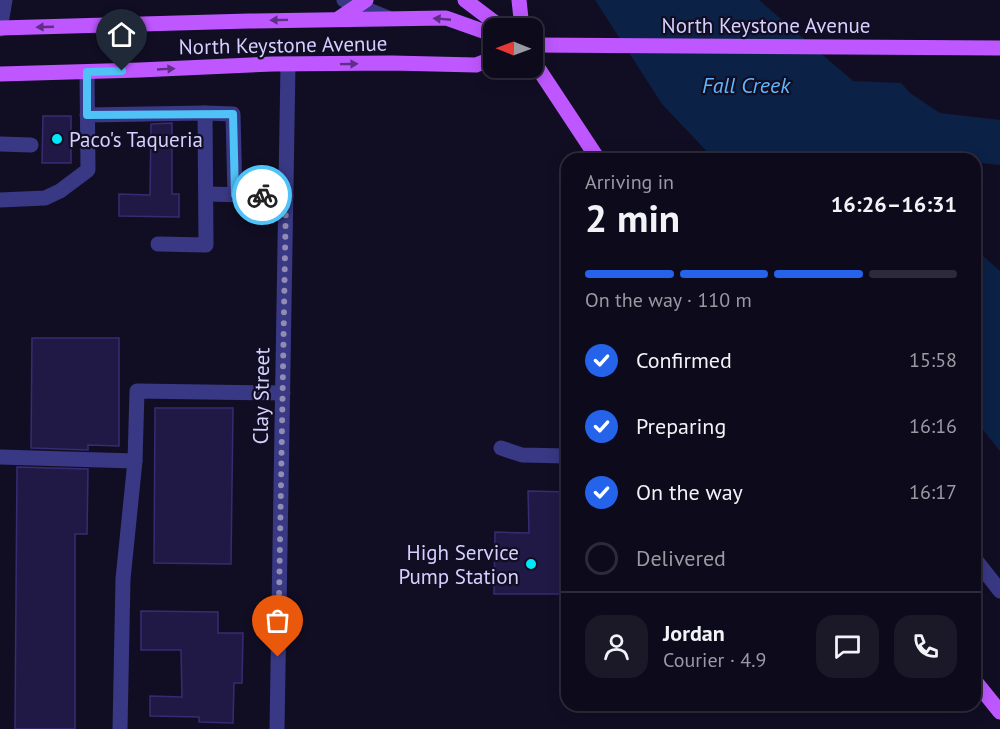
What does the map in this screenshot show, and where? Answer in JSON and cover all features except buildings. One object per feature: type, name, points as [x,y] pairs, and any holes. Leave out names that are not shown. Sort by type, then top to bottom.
[{"type":"main road","points":[[465,0],[489,18]]},
{"type":"main road","points":[[519,0],[521,18]]},
{"type":"main road","points":[[338,19],[356,1]]},
{"type":"main road","name":"North Keystone Avenue","points":[[0,28],[446,18],[483,31]]},
{"type":"main road","name":"North Keystone Avenue","points":[[543,45],[1000,48]]},
{"type":"main road","name":"North Keystone Avenue","points":[[0,74],[288,64],[476,65],[483,62]]},
{"type":"main road","points":[[543,76],[594,153]]},
{"type":"main road","points":[[981,688],[1000,712]]},
{"type":"street","points":[[0,28],[5,0]]},
{"type":"street","points":[[356,1],[388,18]]},
{"type":"street","name":"Clay Street","points":[[277,729],[288,64]]},
{"type":"street","points":[[0,200],[45,198],[60,191],[88,170],[87,72]]},
{"type":"street","points":[[158,244],[207,244],[205,113]]},
{"type":"street","points":[[87,115],[233,114],[235,195]]},
{"type":"street","points":[[0,144],[31,145]]},
{"type":"street","points":[[207,194],[286,196]]},
{"type":"street","points":[[120,729],[123,579],[135,461],[137,391],[283,393]]},
{"type":"street","points":[[501,448],[522,454],[561,456]]},
{"type":"street","points":[[0,457],[135,461]]},
{"type":"street","points":[[981,567],[1000,591]]},
{"type":"water","name":"Fall Creek","points":[[595,0],[759,0],[853,81],[901,83],[910,93],[940,113],[1000,120],[1000,165],[981,163],[981,153],[708,153],[662,104]]},
{"type":"water","points":[[981,254],[1000,271],[1000,451],[981,427]]},
{"type":"way so far","points":[[262,195],[286,196],[278,657]]},
{"type":"place","name":"Paco's Taqueria","points":[[57,139]]},
{"type":"place","name":"High Service Pump Station","points":[[531,564]]},
{"type":"route","points":[[122,71],[87,72],[87,115],[233,114],[235,195],[262,195]]}]
